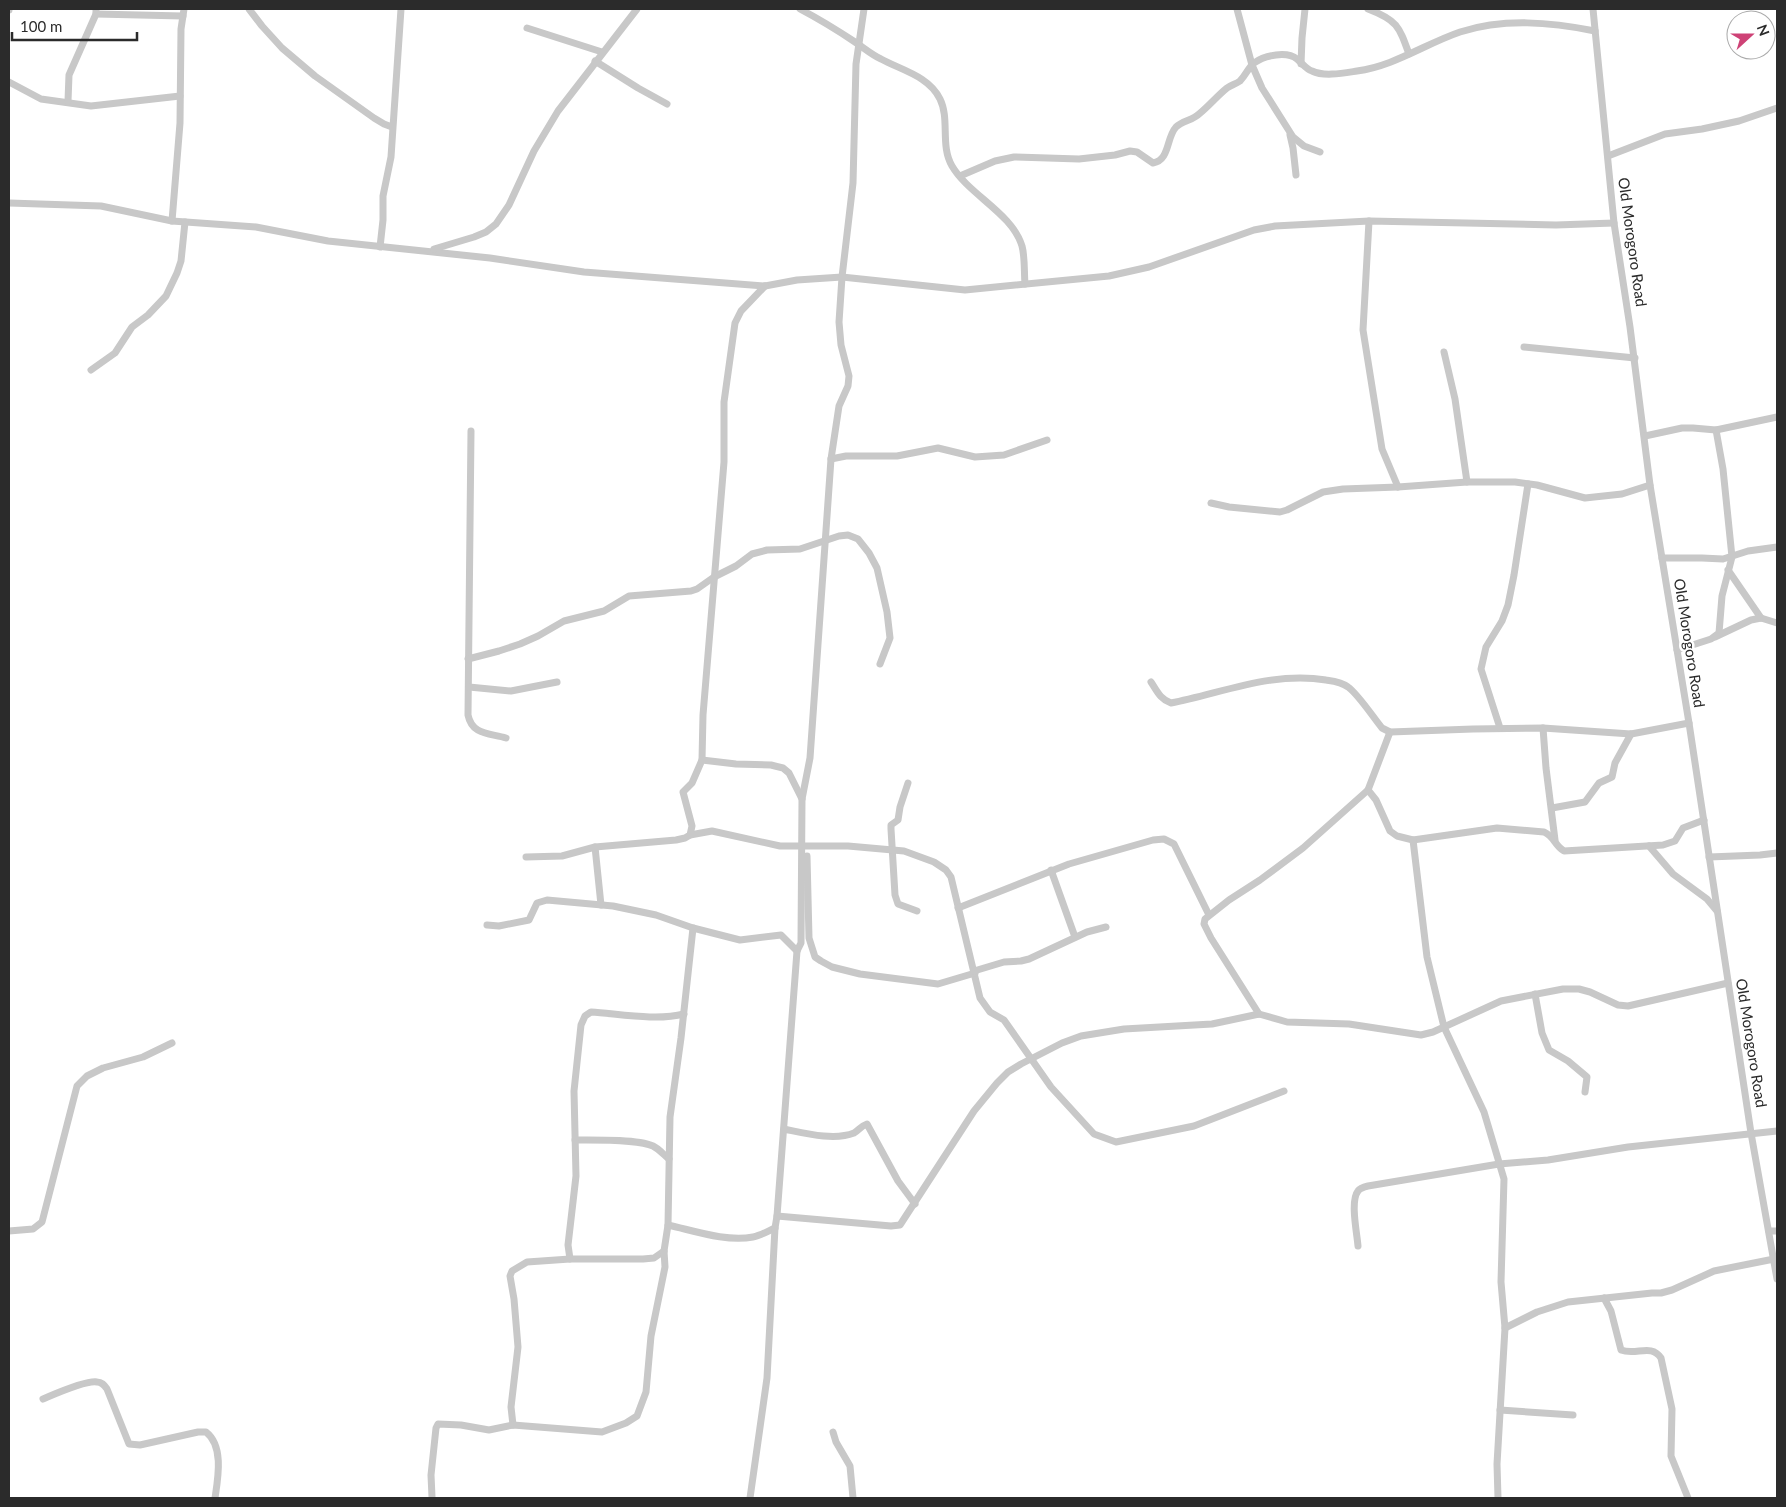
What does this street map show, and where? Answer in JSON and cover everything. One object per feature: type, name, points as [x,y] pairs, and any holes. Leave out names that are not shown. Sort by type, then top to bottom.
[{"type":"street","points":[[249,9],[273,39],[302,65],[369,114],[392,127]]},
{"type":"street","points":[[380,247],[383,220],[382,196],[391,157],[401,9]]},
{"type":"street","points":[[428,251],[474,237],[496,224],[509,205],[534,150],[558,111],[637,9]]},
{"type":"street","points":[[800,9],[880,59],[916,76],[940,98],[943,107],[947,155],[952,166],[1014,231],[1022,247],[1025,284]]},
{"type":"street","points":[[864,9],[855,77],[856,105],[853,122],[853,183],[842,277],[841,345],[849,376],[848,386],[839,406],[831,459],[810,758],[802,799],[809,897],[808,927],[812,948],[815,957],[832,967],[860,974],[938,984],[1004,962],[1029,959],[1075,936],[1106,927]]},
{"type":"street","points":[[1237,9],[1252,65],[1262,88],[1288,130],[1299,142],[1320,152]]},
{"type":"street","points":[[1302,64],[1305,10],[1313,9]]},
{"type":"street","points":[[1368,9],[1394,22],[1402,34],[1410,54]]},
{"type":"street","name":"Old Morogoro Road","points":[[1593,9],[1614,223],[1645,436],[1650,485],[1710,857],[1751,1133],[1777,1279]]},
{"type":"street","points":[[68,102],[69,75],[96,11],[184,13],[181,29],[180,123],[172,221]]},
{"type":"street","points":[[960,176],[995,161],[1014,157],[1079,159],[1115,155],[1130,151],[1137,152],[1153,163],[1159,162],[1163,159],[1177,127],[1199,114],[1223,91],[1241,80],[1252,65],[1260,60],[1276,55],[1287,55],[1297,58],[1312,72],[1332,73],[1382,66],[1460,32],[1491,25],[1528,22],[1595,31]]},
{"type":"street","points":[[526,28],[602,52]]},
{"type":"street","points":[[596,61],[667,104]]},
{"type":"street","points":[[9,82],[41,99],[91,106],[180,96]]},
{"type":"street","points":[[1608,156],[1665,134],[1739,121],[1777,108]]},
{"type":"street","points":[[1288,130],[1294,148],[1296,176]]},
{"type":"street","points":[[9,203],[101,206],[172,221],[256,227],[328,241],[490,258],[584,272],[765,286],[797,280],[842,277],[965,290],[1090,279],[1141,269],[1172,260],[1254,230],[1275,226],[1369,221],[1556,225],[1614,223]]},
{"type":"street","points":[[1369,221],[1363,330],[1382,449],[1398,487]]},
{"type":"street","points":[[91,370],[115,353],[132,327],[148,315],[166,296],[181,261],[185,222]]},
{"type":"street","points":[[690,835],[692,826],[683,792],[692,783],[702,760],[703,715],[724,462],[724,402],[736,323],[741,311],[765,286]]},
{"type":"street","points":[[1524,346],[1634,358]]},
{"type":"street","points":[[1444,352],[1455,398],[1467,482]]},
{"type":"street","points":[[1645,436],[1682,428],[1716,430],[1777,417]]},
{"type":"street","points":[[1715,637],[1718,633],[1720,610],[1732,557],[1723,469],[1716,430]]},
{"type":"street","points":[[471,431],[468,715],[470,725],[477,731],[506,738]]},
{"type":"street","points":[[831,459],[846,456],[897,456],[938,448],[976,457],[1004,455],[1047,440]]},
{"type":"street","points":[[1211,503],[1229,507],[1280,512],[1323,492],[1467,482],[1515,482],[1537,485],[1585,498],[1622,494],[1650,485]]},
{"type":"street","points":[[1500,728],[1481,669],[1486,647],[1502,621],[1508,605],[1528,484]]},
{"type":"street","points":[[468,659],[520,644],[564,621],[604,611],[629,596],[697,589],[714,577],[736,566],[752,554],[768,550],[800,549],[824,540],[848,535],[858,539],[877,568],[887,612],[890,638],[880,664]]},
{"type":"street","points":[[1662,558],[1723,559],[1748,551],[1777,547]]},
{"type":"street","points":[[1728,570],[1761,618]]},
{"type":"street","points":[[1677,650],[1715,637],[1751,620],[1761,618],[1777,623]]},
{"type":"street","points":[[1151,682],[1160,697],[1171,703],[1251,683],[1296,678],[1336,682],[1347,686],[1382,728],[1390,732],[1543,728],[1631,734],[1689,723]]},
{"type":"street","points":[[469,687],[511,692],[557,682]]},
{"type":"street","points":[[1543,728],[1555,842]]},
{"type":"street","points":[[1259,1014],[1204,924],[1209,915],[1303,848],[1368,790],[1390,732]]},
{"type":"street","points":[[1552,808],[1584,802],[1599,783],[1612,777],[1615,763],[1631,734]]},
{"type":"street","points":[[702,760],[736,764],[771,765],[783,768],[788,772],[802,799]]},
{"type":"street","points":[[908,783],[898,820],[891,825],[892,851],[896,901],[904,907],[917,912]]},
{"type":"street","points":[[1368,790],[1376,800],[1390,831],[1397,836],[1413,840],[1497,828],[1544,832],[1551,835],[1558,848],[1564,851],[1649,846],[1672,843],[1683,828],[1704,820]]},
{"type":"street","points":[[526,857],[562,856],[595,846],[676,840],[706,832],[717,832],[780,846],[848,846],[904,851],[934,862],[946,870],[951,877],[980,998],[986,1008],[1004,1020],[1051,1087],[1094,1134],[1116,1142],[1194,1126],[1284,1091]]},
{"type":"street","points":[[958,908],[1051,870],[1136,844],[1164,839],[1174,844],[1209,915]]},
{"type":"street","points":[[1413,840],[1427,956],[1444,1027],[1484,1112],[1504,1179]]},
{"type":"street","points":[[595,846],[602,905]]},
{"type":"street","points":[[750,1498],[767,1378],[775,1228],[797,951],[801,943],[804,846]]},
{"type":"street","points":[[1649,846],[1673,874],[1707,900],[1718,911]]},
{"type":"street","points":[[1710,857],[1760,855],[1777,852]]},
{"type":"street","points":[[1051,870],[1075,936]]},
{"type":"street","points":[[487,925],[499,926],[529,920],[534,906],[541,901],[602,905],[656,915],[693,928],[740,940],[781,935],[797,951]]},
{"type":"street","points":[[432,1498],[431,1475],[438,1424],[461,1424],[489,1430],[513,1425],[602,1432],[626,1423],[637,1416],[646,1392],[651,1336],[665,1267],[664,1252],[668,1225],[670,1117],[693,928]]},
{"type":"street","points":[[777,1216],[900,1226],[974,1111],[1008,1072],[1062,1043],[1097,1032],[1124,1028],[1212,1024],[1259,1014],[1287,1022],[1349,1024],[1421,1035],[1433,1032],[1496,1003],[1563,989],[1597,994],[1618,1005],[1628,1006],[1728,983]]},
{"type":"street","points":[[1535,994],[1542,1033],[1549,1050],[1568,1061],[1586,1077],[1585,1092]]},
{"type":"street","points":[[570,1259],[568,1245],[576,1176],[574,1091],[581,1024],[585,1016],[591,1012],[661,1017],[675,1017],[684,1014]]},
{"type":"street","points":[[9,1231],[33,1229],[42,1222],[77,1086],[87,1076],[103,1068],[143,1057],[172,1043]]},
{"type":"street","points":[[784,1130],[812,1135],[833,1136],[853,1133],[867,1124],[898,1181],[915,1204]]},
{"type":"street","points":[[1358,1246],[1354,1204],[1356,1193],[1368,1186],[1499,1164],[1548,1160],[1628,1147],[1777,1130]]},
{"type":"street","points":[[575,1140],[624,1141],[646,1144],[654,1146],[669,1159]]},
{"type":"street","points":[[1498,1498],[1497,1464],[1505,1328],[1500,1282],[1504,1179],[1508,1164]]},
{"type":"street","points":[[668,1225],[715,1236],[733,1237],[754,1237],[775,1228]]},
{"type":"street","points":[[1769,1231],[1777,1231]]},
{"type":"street","points":[[513,1425],[511,1407],[518,1347],[510,1276],[512,1271],[527,1262],[570,1259],[643,1259],[654,1258],[664,1252]]},
{"type":"street","points":[[1505,1328],[1537,1312],[1568,1302],[1652,1293],[1661,1294],[1714,1271],[1774,1259]]},
{"type":"street","points":[[1604,1298],[1612,1311],[1621,1350],[1628,1352],[1650,1350],[1661,1358],[1672,1409],[1671,1456],[1688,1498]]},
{"type":"street","points":[[43,1399],[98,1381],[107,1389],[129,1444],[140,1445],[198,1432],[206,1432],[214,1439],[218,1454],[215,1498]]},
{"type":"street","points":[[1500,1410],[1573,1415]]},
{"type":"street","points":[[833,1432],[836,1442],[850,1466],[853,1498]]}]
